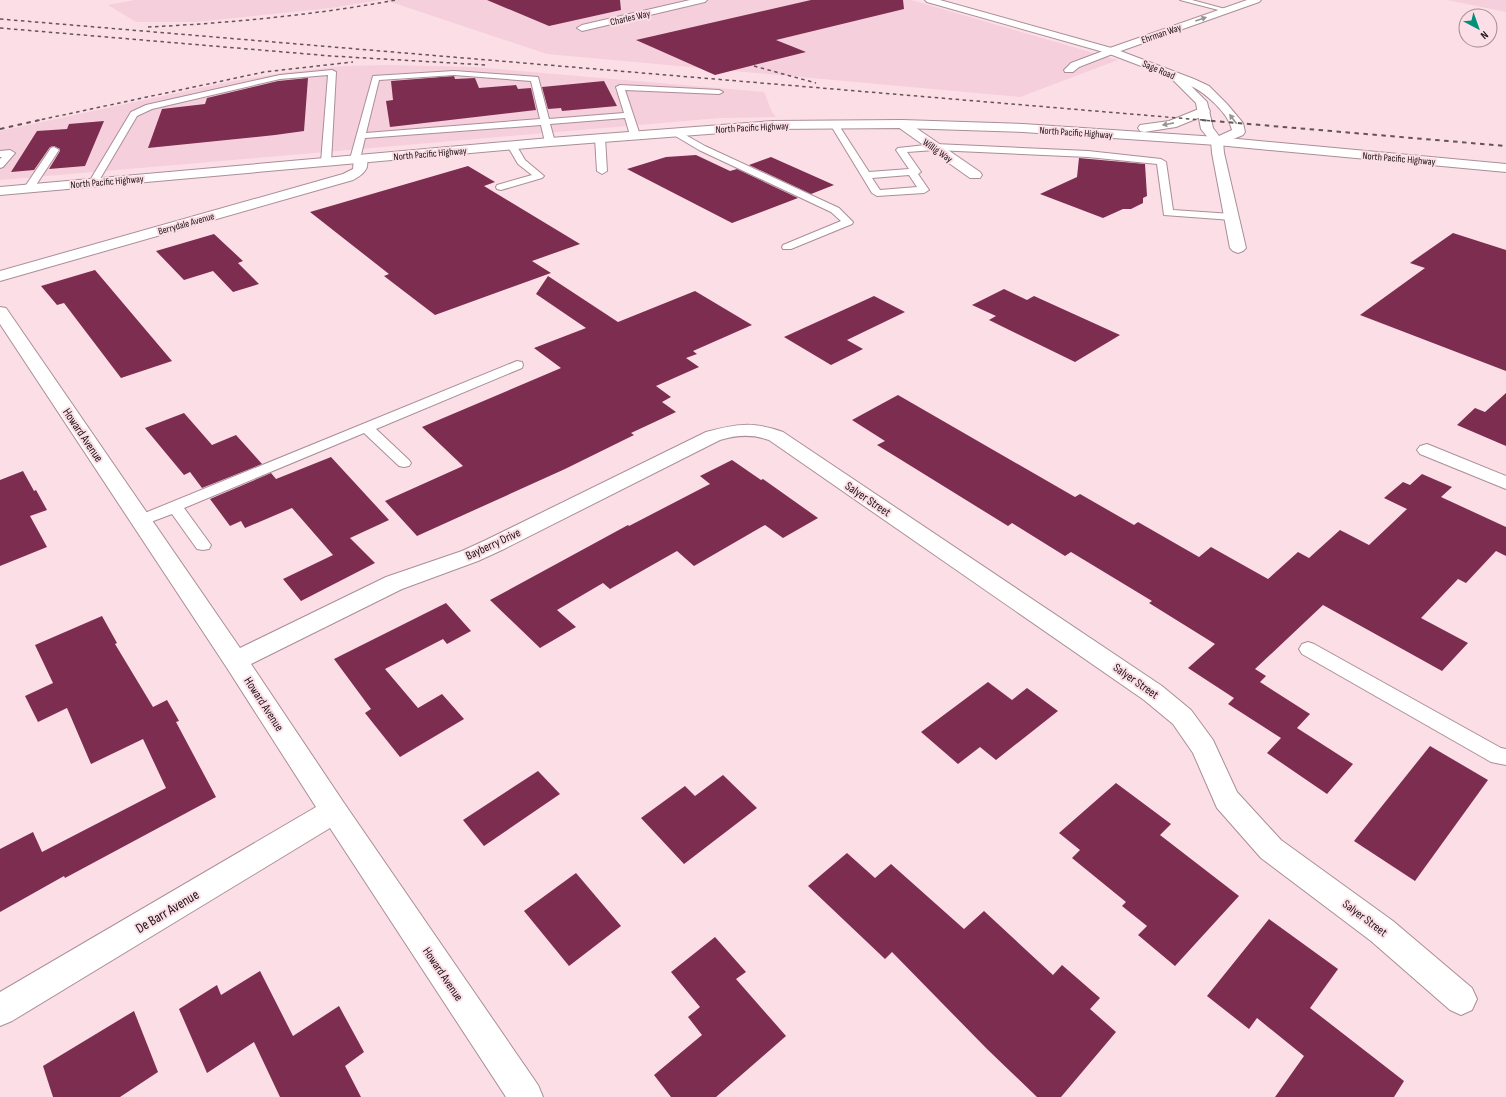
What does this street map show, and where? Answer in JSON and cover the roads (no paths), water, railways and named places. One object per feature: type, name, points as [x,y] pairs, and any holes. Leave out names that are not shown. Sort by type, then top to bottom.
[{"type":"street","name":"Charles Way","points":[[582,28],[702,0]]},
{"type":"street","name":"Sage Road","points":[[930,0],[1111,50],[1205,88],[1237,123],[1239,132],[1217,142]]},
{"type":"street","name":"Ehrman Way","points":[[1069,70],[1075,65],[1111,50],[1224,6],[1240,5],[1256,0]]},
{"type":"street","points":[[1175,76],[1195,94],[1204,111],[1207,129],[1217,142],[1238,248]]},
{"type":"street","points":[[1096,133],[1137,130],[1172,124],[1204,111]]},
{"type":"street","name":"North Pacific Highway","points":[[0,191],[635,135],[773,125],[834,124],[902,124],[1023,128],[1217,142],[1506,168]]},
{"type":"street","name":"Willig Way","points":[[902,124],[975,175]]},
{"type":"street","name":"Berrydale Avenue","points":[[0,276],[348,177],[359,170],[358,159]]},
{"type":"street","name":"Howard Avenue","points":[[0,312],[236,662],[334,812],[526,1097]]},
{"type":"street","name":"Bayberry Drive","points":[[236,662],[394,583],[470,556],[494,545],[694,444],[713,436],[751,429]]},
{"type":"street","name":"Salyer Street","points":[[751,429],[776,436],[1153,693],[1182,717],[1204,748],[1227,800],[1271,849],[1382,931],[1460,999]]},
{"type":"street","points":[[1427,450],[1506,483]]},
{"type":"street","name":"De Barr Avenue","points":[[0,1010],[334,812]]},
{"type":"lane","points":[[1183,0],[1224,6]]},
{"type":"lane","points":[[94,182],[134,114],[139,111],[149,107],[280,77],[332,72],[326,162]]},
{"type":"lane","points":[[358,159],[376,78],[454,73],[535,79],[550,142]]},
{"type":"lane","points":[[635,135],[620,87],[719,92]]},
{"type":"lane","points":[[362,136],[628,114]]},
{"type":"lane","points":[[834,124],[878,193],[924,190],[911,172]]},
{"type":"lane","points":[[675,132],[702,148],[835,210],[848,222],[787,247]]},
{"type":"lane","points":[[600,138],[602,171]]},
{"type":"lane","points":[[501,187],[539,176],[521,162],[512,146]]},
{"type":"lane","points":[[866,175],[916,172],[901,150],[935,147],[1088,154],[1161,162],[1168,212],[1232,217]]},
{"type":"lane","points":[[29,188],[54,150]]},
{"type":"lane","points":[[0,154],[10,153],[0,165]]},
{"type":"lane","points":[[140,521],[368,428],[517,365]]},
{"type":"lane","points":[[368,428],[404,463]]},
{"type":"lane","points":[[175,507],[203,545]]},
{"type":"lane","points":[[1308,649],[1498,756],[1506,757]]},
{"type":"railway","points":[[148,27],[272,18],[396,0]]},
{"type":"railway","points":[[0,19],[1214,121]]},
{"type":"railway","points":[[0,28],[331,56],[487,65]]},
{"type":"railway","points":[[35,121],[264,72],[353,62]]},
{"type":"railway","points":[[754,66],[816,83]]},
{"type":"railway","points":[[0,129],[40,120]]},
{"type":"railway","points":[[1202,120],[1506,146]]}]
